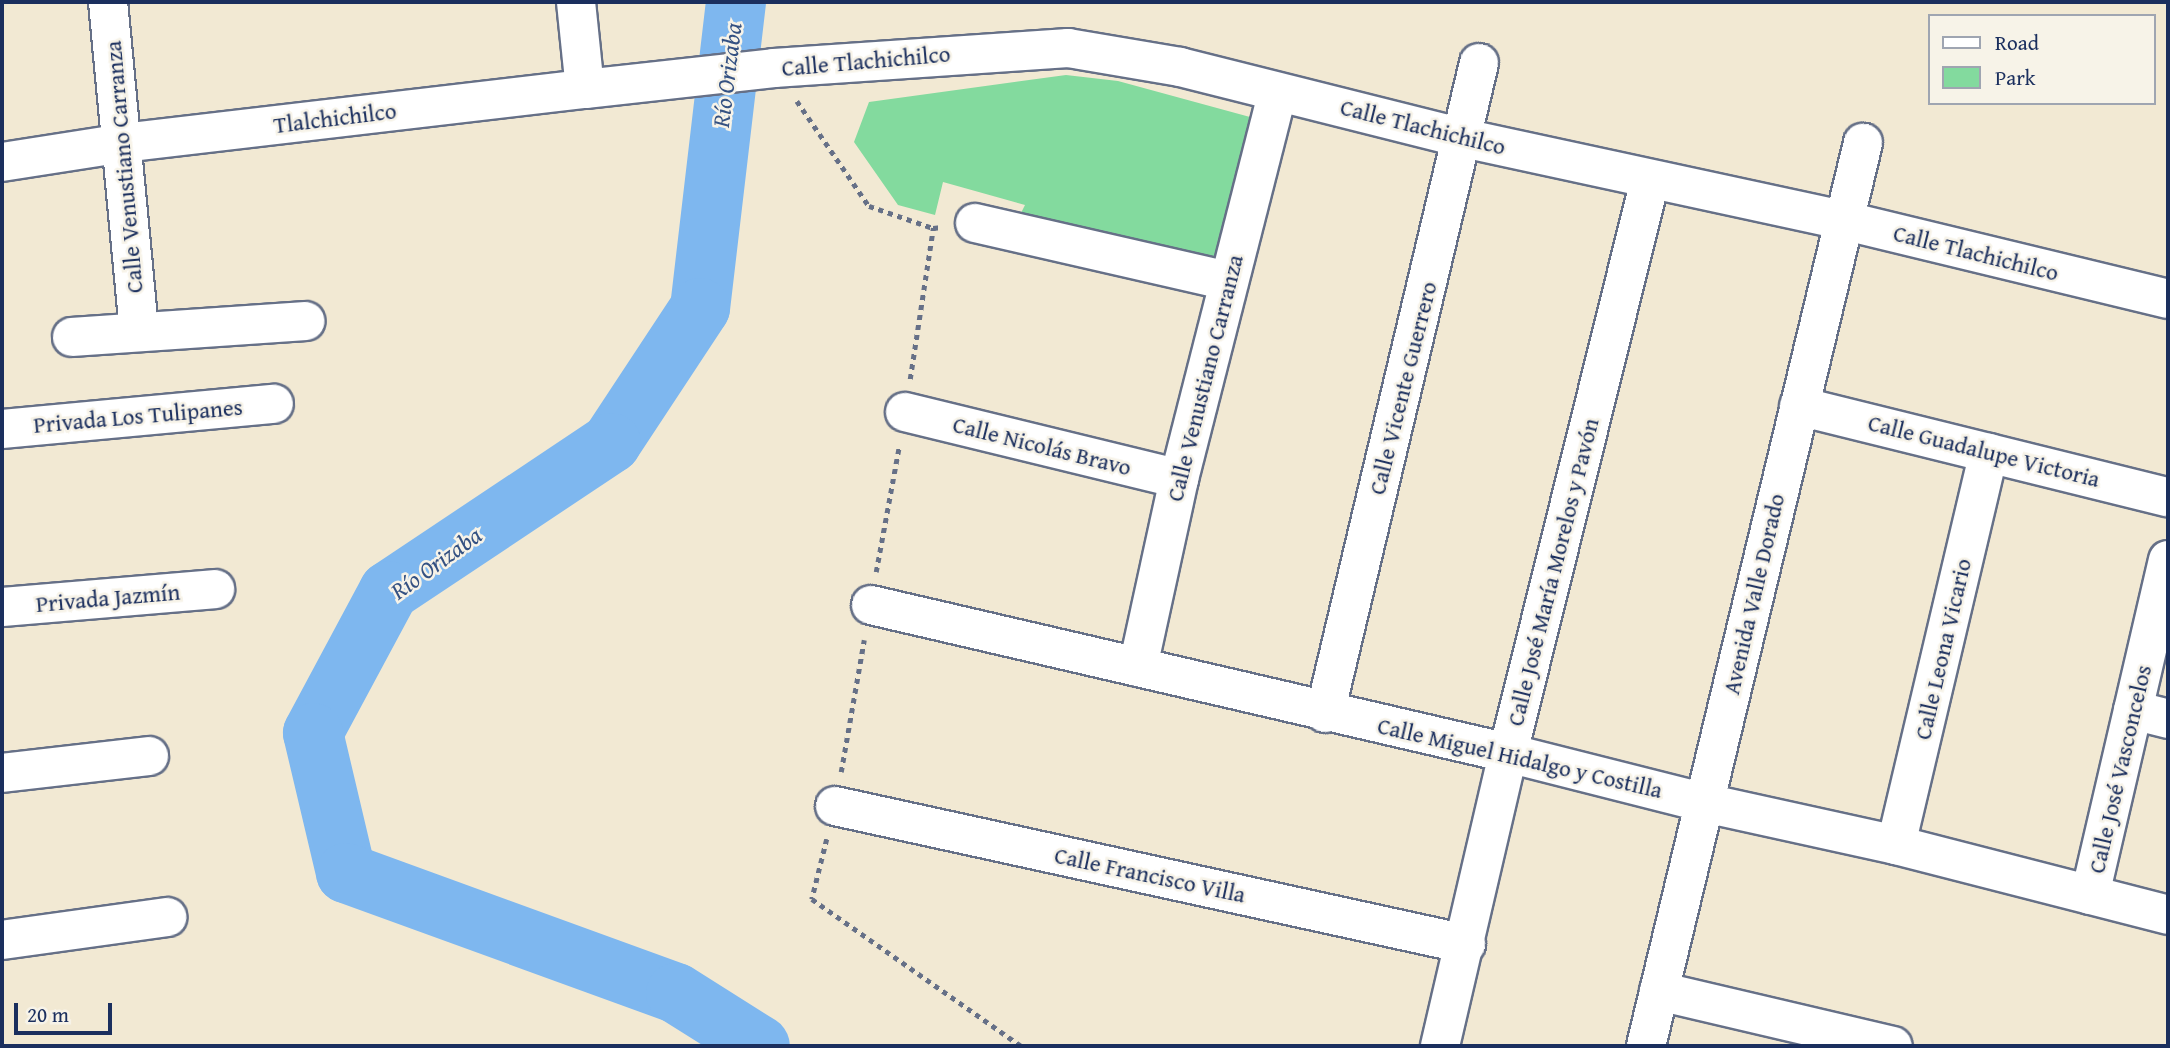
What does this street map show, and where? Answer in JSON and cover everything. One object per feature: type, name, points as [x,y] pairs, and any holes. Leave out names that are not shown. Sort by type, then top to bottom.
[{"type":"street","name":"Calle Venustiano Carranza","points":[[108,2],[139,332]]},
{"type":"street","points":[[576,2],[585,89]]},
{"type":"street","name":"Calle Tlachichilco","points":[[669,80],[766,69],[1068,48],[1180,67],[1463,138],[1846,221],[2168,299]]},
{"type":"street","name":"Calle Vicente Guerrero","points":[[1325,713],[1479,63]]},
{"type":"street","name":"Tlalchichilco","points":[[2,162],[123,142],[669,80]]},
{"type":"street","name":"Calle Venustiano Carranza","points":[[1138,667],[1179,479],[1278,92]]},
{"type":"street","name":"Avenida Valle Dorado","points":[[1646,1046],[1863,143]]},
{"type":"street","name":"Calle José María Morelos y Pavón","points":[[1440,1046],[1466,944],[1508,753],[1650,180]]},
{"type":"street","points":[[975,223],[1228,281]]},
{"type":"street","points":[[72,337],[305,321]]},
{"type":"street","name":"Privada Los Tulipanes","points":[[2,429],[274,404]]},
{"type":"street","name":"Calle Guadalupe Victoria","points":[[1799,406],[2168,496]]},
{"type":"street","name":"Calle Nicolás Bravo","points":[[905,412],[1179,479]]},
{"type":"street","name":"Calle Leona Vicario","points":[[1896,845],[1989,453]]},
{"type":"street","name":"Calle José Vasconcelos","points":[[2090,895],[2151,715],[2168,560]]},
{"type":"street","name":"Privada Jazmín","points":[[2,607],[215,589]]},
{"type":"street","name":"Calle Miguel Hidalgo y Costilla","points":[[871,605],[1325,713],[1508,753],[1705,803],[1896,845],[2168,915]]},
{"type":"street","points":[[2,773],[149,756]]},
{"type":"street","name":"Calle Francisco Villa","points":[[835,806],[1466,944]]},
{"type":"street","points":[[2,940],[167,918]]},
{"type":"street","points":[[1659,991],[1893,1046]]},
{"type":"path","points":[[766,69],[869,206],[933,228],[975,223]]},
{"type":"path","points":[[933,228],[905,412],[835,806],[812,899],[1021,1046]]},
{"type":"green space","points":[[1066,75],[1118,81],[1250,117],[1211,276],[1015,225],[1025,205],[943,182],[935,215],[898,205],[854,142],[869,102]]},
{"type":"waterway","name":"Río Orizaba","points":[[736,2],[700,308],[611,443],[389,591],[313,733],[346,873],[676,993],[760,1046]]}]
